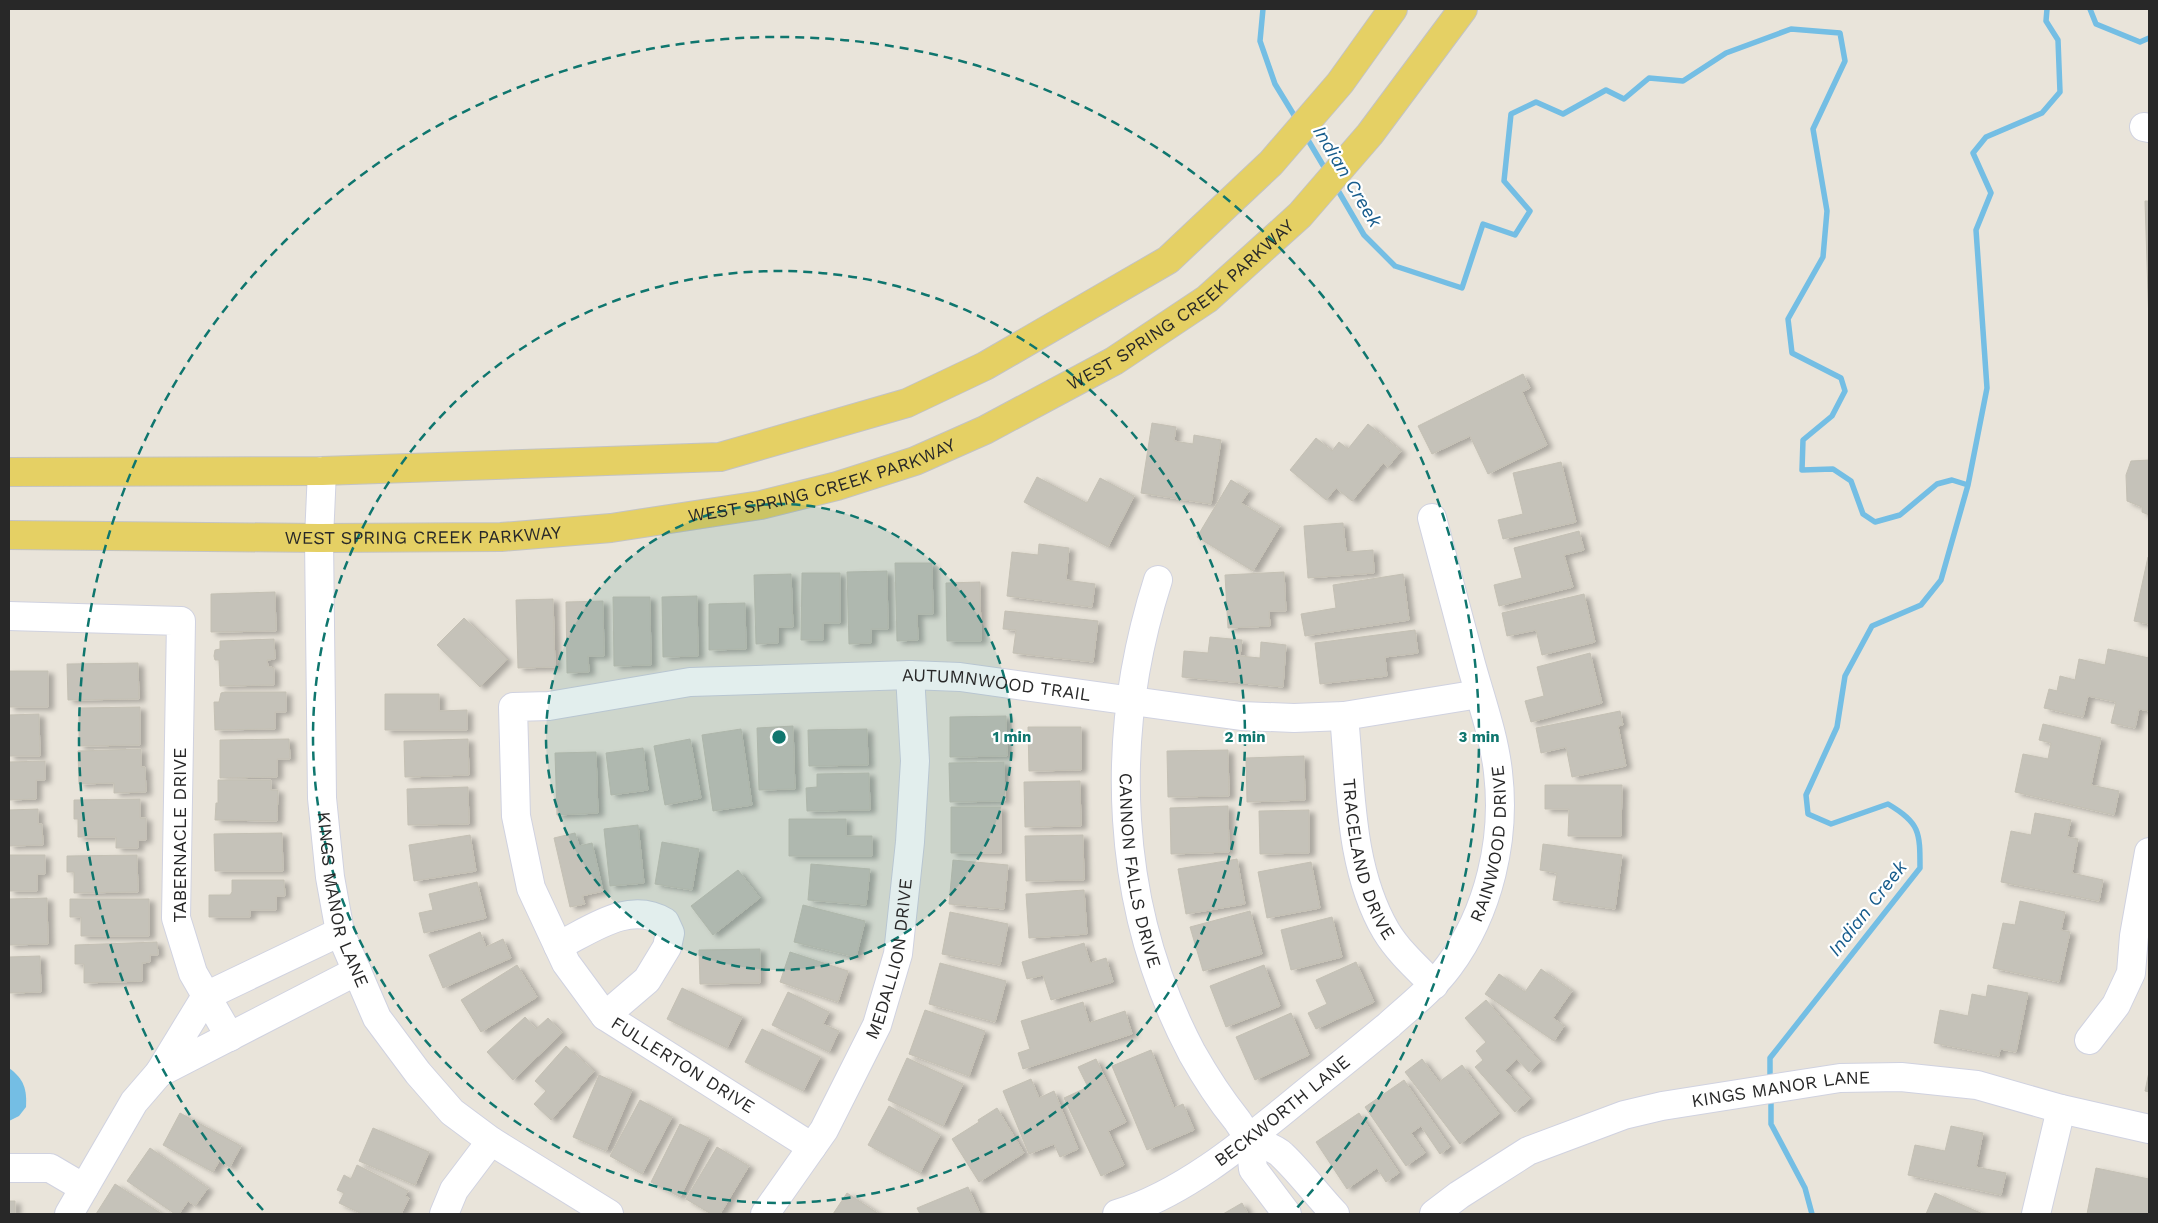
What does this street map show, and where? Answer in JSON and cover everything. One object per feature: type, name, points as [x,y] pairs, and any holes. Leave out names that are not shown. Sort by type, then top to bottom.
[{"type":"main road","points":[[9,472],[322,471],[720,456],[907,403],[985,366],[1168,260],[1271,163],[1340,83],[1393,9]]},
{"type":"main road","name":"WEST SPRING CREEK PARKWAY","points":[[9,535],[319,538],[500,537],[620,526],[760,504],[837,486],[915,461],[985,430],[1114,361],[1207,299],[1300,215],[1370,134],[1463,9]]},
{"type":"street","name":"KINGS MANOR LANE","points":[[322,471],[319,538],[322,798],[330,877],[340,932],[377,1018],[418,1074],[452,1112],[491,1141],[609,1214]]},
{"type":"street","name":"RAINWOOD DRIVE","points":[[1432,518],[1498,773],[1499,821],[1497,849],[1484,901],[1473,926],[1450,966],[1434,985]]},
{"type":"street","name":"CANNON FALLS DRIVE","points":[[1158,580],[1150,606],[1131,701],[1125,778],[1126,820],[1131,866],[1146,934],[1169,1003],[1188,1044],[1210,1084],[1250,1138],[1281,1153],[1335,1214]]},
{"type":"street","name":"TABERNACLE DRIVE","points":[[9,616],[181,621],[176,918],[193,973],[230,1037]]},
{"type":"street","name":"AUTUMNWOOD TRAIL","points":[[513,707],[549,706],[690,682],[910,674],[960,677],[1241,716],[1294,718],[1344,716],[1479,694]]},
{"type":"street","name":"MEDALLION DRIVE","points":[[765,1214],[824,1130],[877,1025],[898,954],[910,842],[915,761],[910,674]]},
{"type":"street","name":"FULLERTON DRIVE","points":[[513,707],[516,816],[531,888],[566,962],[605,1016],[812,1147]]},
{"type":"street","name":"TRACELAND DRIVE","points":[[1344,716],[1356,838],[1366,889],[1399,950],[1434,985]]},
{"type":"street","points":[[2089,1040],[2116,1005],[2131,972],[2134,936],[2149,852]]},
{"type":"street","points":[[558,946],[618,917],[631,913],[646,913],[665,922],[670,933],[667,947],[647,980],[605,1016]]},
{"type":"street","points":[[69,1214],[134,1102],[159,1073],[206,996],[340,932]]},
{"type":"street","points":[[159,1073],[357,970]]},
{"type":"street","name":"BECKWORTH LANE","points":[[1117,1214],[1163,1197],[1250,1138],[1337,1068],[1434,985]]},
{"type":"street","name":"KINGS MANOR LANE","points":[[1434,1214],[1459,1195],[1528,1151],[1624,1115],[1662,1106],[1840,1078],[1901,1077],[1977,1085],[2061,1109],[2149,1129]]},
{"type":"street","points":[[2036,1214],[2061,1109]]},
{"type":"street","points":[[1250,1138],[1253,1169],[1287,1214]]},
{"type":"street","points":[[444,1214],[454,1190],[491,1141]]},
{"type":"street","points":[[9,1168],[50,1168],[84,1188]]},
{"type":"water","points":[[9,1068],[24,1085],[26,1107],[19,1116],[9,1121]]},
{"type":"building","points":[[2145,201],[2149,201],[2149,324]]},
{"type":"building","points":[[1523,374],[1530,388],[1522,392],[1547,445],[1488,474],[1470,436],[1432,454],[1418,426]]},
{"type":"building","points":[[1152,423],[1176,427],[1174,441],[1193,444],[1194,435],[1221,440],[1211,504],[1141,493]]},
{"type":"building","points":[[1368,424],[1401,451],[1388,467],[1383,463],[1352,501],[1336,488],[1326,500],[1290,470],[1316,438],[1332,451],[1339,442],[1348,449]]},
{"type":"building","points":[[2149,460],[2149,515],[2142,512],[2142,507],[2127,501],[2126,475],[2131,461]]},
{"type":"building","points":[[1561,462],[1576,522],[1503,539],[1498,520],[1523,514],[1513,473]]},
{"type":"building","points":[[1037,477],[1087,503],[1100,478],[1134,496],[1108,547],[1024,502]]},
{"type":"building","points":[[1231,480],[1249,491],[1241,503],[1280,526],[1253,571],[1197,537]]},
{"type":"building","points":[[1343,523],[1346,552],[1373,550],[1374,573],[1308,578],[1304,526]]},
{"type":"building","points":[[1579,531],[1584,550],[1564,555],[1573,587],[1499,606],[1494,585],[1522,578],[1514,548]]},
{"type":"building","points":[[1039,544],[1069,548],[1066,580],[1095,584],[1092,607],[1007,596],[1012,552],[1038,555]]},
{"type":"building","points":[[2149,558],[2149,624],[2134,621]]},
{"type":"building","points":[[895,563],[932,563],[933,614],[917,614],[918,640],[897,641]]},
{"type":"building","points":[[887,571],[888,629],[871,629],[871,643],[849,644],[847,572]]},
{"type":"building","points":[[1284,572],[1286,611],[1269,611],[1270,626],[1228,628],[1225,575]]},
{"type":"building","points":[[802,573],[840,573],[840,623],[823,623],[823,640],[801,640]]},
{"type":"building","points":[[791,574],[793,627],[778,627],[778,643],[756,644],[754,575]]},
{"type":"building","points":[[1403,574],[1409,620],[1305,636],[1301,614],[1336,608],[1333,585]]},
{"type":"building","points":[[980,582],[981,641],[947,641],[946,583]]},
{"type":"building","points":[[275,592],[276,631],[211,632],[211,594]]},
{"type":"building","points":[[1584,594],[1595,642],[1542,655],[1536,630],[1507,636],[1502,613]]},
{"type":"building","points":[[697,596],[698,656],[663,657],[662,597]]},
{"type":"building","points":[[613,597],[650,597],[651,665],[614,666]]},
{"type":"building","points":[[553,599],[555,667],[518,668],[516,600]]},
{"type":"building","points":[[603,601],[604,656],[588,656],[589,672],[567,673],[566,602]]},
{"type":"building","points":[[745,603],[746,649],[709,650],[709,604]]},
{"type":"building","points":[[1005,611],[1098,621],[1093,662],[1013,653],[1016,630],[1003,629]]},
{"type":"building","points":[[464,618],[507,659],[480,687],[437,645]]},
{"type":"building","points":[[1415,630],[1418,653],[1385,657],[1387,676],[1320,684],[1315,643]]},
{"type":"building","points":[[1210,637],[1242,640],[1240,656],[1260,658],[1261,642],[1286,645],[1283,687],[1182,677],[1184,651],[1208,653]]},
{"type":"building","points":[[274,639],[275,659],[267,660],[268,666],[274,668],[274,685],[220,686],[219,660],[215,660],[214,656],[215,650],[220,649],[220,641]]},
{"type":"building","points":[[2108,649],[2149,658],[2149,711],[2139,709],[2135,728],[2111,723],[2116,702],[2088,696],[2083,717],[2044,708],[2049,689],[2057,691],[2060,676],[2075,680],[2079,659],[2105,665]]},
{"type":"building","points":[[1590,653],[1602,703],[1531,722],[1525,701],[1544,696],[1537,667]]},
{"type":"building","points":[[138,663],[139,699],[68,700],[67,664]]},
{"type":"building","points":[[9,671],[48,671],[48,707],[9,707]]},
{"type":"building","points":[[286,692],[286,712],[275,712],[275,729],[215,730],[214,702],[219,702],[221,693]]},
{"type":"building","points":[[385,694],[439,694],[439,711],[467,710],[467,730],[385,730]]},
{"type":"building","points":[[140,707],[140,745],[79,746],[79,708]]},
{"type":"building","points":[[1620,711],[1623,725],[1618,726],[1626,766],[1572,777],[1566,747],[1541,753],[1536,728]]},
{"type":"building","points":[[39,714],[40,756],[9,756],[9,715]]},
{"type":"building","points":[[1006,716],[1007,756],[950,757],[950,717]]},
{"type":"building","points":[[2043,724],[2101,738],[2091,785],[2119,791],[2114,815],[2015,792],[2023,754],[2048,759],[2051,743],[2039,740]]},
{"type":"building","points":[[793,726],[795,789],[759,790],[757,728]]},
{"type":"building","points":[[1028,727],[1081,727],[1081,770],[1029,771]]},
{"type":"building","points":[[741,729],[752,805],[713,811],[702,735]]},
{"type":"building","points":[[867,729],[868,765],[809,766],[808,730]]},
{"type":"building","points":[[289,739],[290,759],[277,759],[277,777],[220,778],[220,740]]},
{"type":"building","points":[[468,739],[469,775],[405,777],[404,741]]},
{"type":"building","points":[[690,739],[701,798],[665,805],[654,746]]},
{"type":"building","points":[[643,748],[648,790],[611,795],[606,753]]},
{"type":"building","points":[[141,749],[141,767],[145,767],[146,792],[114,793],[114,783],[79,784],[78,751]]},
{"type":"building","points":[[1228,750],[1229,796],[1168,797],[1167,751]]},
{"type":"building","points":[[596,752],[598,813],[557,815],[555,753]]},
{"type":"building","points":[[1304,756],[1305,800],[1247,802],[1246,758]]},
{"type":"building","points":[[45,761],[45,780],[36,780],[36,799],[9,800],[9,762]]},
{"type":"building","points":[[1004,762],[1005,801],[950,802],[949,763]]},
{"type":"building","points":[[869,773],[870,810],[807,811],[806,788],[817,787],[817,774]]},
{"type":"building","points":[[218,780],[271,780],[271,790],[278,790],[277,821],[215,820],[216,803],[218,803]]},
{"type":"building","points":[[1080,781],[1081,826],[1025,827],[1024,782]]},
{"type":"building","points":[[1545,785],[1622,785],[1621,836],[1568,836],[1569,809],[1545,809]]},
{"type":"building","points":[[468,787],[469,824],[408,825],[407,789]]},
{"type":"building","points":[[140,799],[140,818],[146,818],[146,840],[138,840],[138,848],[116,848],[116,837],[78,837],[78,819],[74,819],[74,800]]},
{"type":"building","points":[[1228,806],[1229,852],[1171,854],[1170,808]]},
{"type":"building","points":[[951,807],[1001,807],[1001,853],[951,853]]},
{"type":"building","points":[[38,809],[38,824],[42,824],[43,845],[9,846],[9,810]]},
{"type":"building","points":[[1309,810],[1309,853],[1260,854],[1259,811]]},
{"type":"building","points":[[2035,813],[2071,820],[2067,837],[2078,839],[2072,873],[2103,880],[2099,901],[2001,882],[2011,831],[2031,835]]},
{"type":"building","points":[[789,819],[846,819],[846,836],[872,836],[872,856],[789,856]]},
{"type":"building","points":[[638,825],[644,883],[610,886],[604,829]]},
{"type":"building","points":[[282,833],[283,871],[215,871],[214,834]]},
{"type":"building","points":[[575,833],[579,846],[592,843],[603,891],[582,896],[585,904],[570,907],[554,838]]},
{"type":"building","points":[[470,835],[476,871],[414,881],[409,845]]},
{"type":"building","points":[[1083,835],[1084,880],[1026,881],[1025,836]]},
{"type":"building","points":[[662,842],[699,849],[692,890],[655,884]]},
{"type":"building","points":[[1543,844],[1622,855],[1615,909],[1553,900],[1557,873],[1540,870]]},
{"type":"building","points":[[9,855],[45,855],[45,874],[37,874],[37,891],[9,891]]},
{"type":"building","points":[[137,855],[138,892],[74,893],[74,872],[67,872],[67,856]]},
{"type":"building","points":[[1237,859],[1245,904],[1186,914],[1178,869]]},
{"type":"building","points":[[953,860],[1008,865],[1004,909],[949,904]]},
{"type":"building","points":[[1311,862],[1320,908],[1267,918],[1258,872]]},
{"type":"building","points":[[811,864],[870,869],[866,905],[808,900]]},
{"type":"building","points":[[738,870],[760,898],[713,935],[691,906]]},
{"type":"building","points":[[232,880],[284,880],[285,896],[276,896],[276,910],[250,910],[250,917],[209,917],[209,895],[230,895],[232,892]]},
{"type":"building","points":[[477,882],[486,918],[424,933],[419,913],[433,910],[429,894]]},
{"type":"building","points":[[1084,890],[1087,934],[1029,938],[1026,894]]},
{"type":"building","points":[[47,898],[48,944],[9,945],[9,899]]},
{"type":"building","points":[[70,899],[149,899],[149,936],[81,936],[81,917],[70,917]]},
{"type":"building","points":[[2020,901],[2065,912],[2061,930],[2070,932],[2059,982],[1993,968],[2003,923],[2015,925]]},
{"type":"building","points":[[803,905],[865,921],[856,957],[794,942]]},
{"type":"building","points":[[1250,911],[1262,954],[1203,971],[1190,927]]},
{"type":"building","points":[[950,912],[1008,924],[1000,965],[942,954]]},
{"type":"building","points":[[1332,917],[1342,957],[1291,970],[1281,930]]},
{"type":"building","points":[[480,932],[486,947],[503,939],[511,958],[443,988],[429,955]]},
{"type":"building","points":[[157,942],[158,955],[150,955],[150,962],[142,963],[142,981],[84,983],[84,964],[75,964],[75,945]]},
{"type":"building","points":[[1084,943],[1090,963],[1106,958],[1113,982],[1051,1000],[1043,975],[1027,979],[1022,962]]},
{"type":"building","points":[[760,949],[760,983],[700,984],[699,950]]},
{"type":"building","points":[[790,952],[848,971],[838,1002],[780,982]]},
{"type":"building","points":[[40,956],[41,992],[9,993],[9,957]]},
{"type":"building","points":[[1356,962],[1374,1002],[1316,1029],[1308,1013],[1327,1004],[1316,980]]},
{"type":"building","points":[[940,963],[1006,981],[995,1022],[929,1004]]},
{"type":"building","points":[[517,965],[537,997],[481,1032],[461,1000]]},
{"type":"building","points":[[1264,965],[1280,1006],[1226,1027],[1210,986]]},
{"type":"building","points":[[1541,969],[1572,991],[1553,1018],[1564,1026],[1554,1041],[1485,994],[1499,974],[1525,992]]},
{"type":"building","points":[[1988,985],[2028,993],[2016,1052],[2000,1049],[1999,1056],[1934,1043],[1940,1010],[1968,1016],[1972,994],[1986,997]]},
{"type":"building","points":[[682,988],[742,1017],[727,1048],[667,1019]]},
{"type":"building","points":[[788,992],[829,1012],[823,1024],[839,1031],[829,1052],[772,1025]]},
{"type":"building","points":[[1486,1000],[1540,1062],[1529,1072],[1517,1059],[1505,1070],[1530,1099],[1515,1112],[1475,1067],[1483,1060],[1476,1051],[1486,1042],[1465,1018]]},
{"type":"building","points":[[1083,1002],[1089,1023],[1125,1011],[1132,1034],[1023,1069],[1018,1053],[1030,1049],[1021,1021]]},
{"type":"building","points":[[925,1010],[985,1031],[969,1076],[909,1054]]},
{"type":"building","points":[[1291,1013],[1309,1055],[1255,1080],[1236,1037]]},
{"type":"building","points":[[525,1017],[536,1029],[548,1018],[562,1033],[513,1080],[487,1052]]},
{"type":"building","points":[[762,1029],[820,1057],[803,1091],[745,1062]]},
{"type":"building","points":[[566,1046],[594,1071],[551,1120],[534,1104],[546,1091],[535,1081]]},
{"type":"building","points":[[1151,1050],[1174,1108],[1183,1104],[1194,1130],[1147,1150],[1112,1066]]},
{"type":"building","points":[[907,1058],[963,1084],[943,1126],[888,1100]]},
{"type":"building","points":[[1096,1059],[1126,1122],[1108,1131],[1124,1165],[1101,1176],[1064,1098],[1088,1087],[1078,1067]]},
{"type":"building","points":[[1422,1059],[1439,1082],[1462,1065],[1499,1114],[1460,1144],[1405,1072]]},
{"type":"building","points":[[2149,1072],[2149,1092],[2145,1091]]},
{"type":"building","points":[[599,1075],[632,1090],[606,1151],[573,1137]]},
{"type":"building","points":[[1031,1079],[1039,1098],[1054,1091],[1078,1149],[1060,1157],[1054,1144],[1029,1154],[1003,1091]]},
{"type":"building","points":[[1404,1080],[1450,1147],[1440,1154],[1421,1126],[1411,1133],[1425,1153],[1406,1166],[1365,1107]]},
{"type":"building","points":[[640,1100],[672,1117],[642,1174],[610,1156]]},
{"type":"building","points":[[889,1106],[940,1135],[920,1173],[868,1145]]},
{"type":"building","points":[[997,1108],[1024,1153],[979,1182],[952,1139]]},
{"type":"building","points":[[180,1113],[241,1146],[230,1167],[219,1161],[213,1172],[163,1145]]},
{"type":"building","points":[[1359,1113],[1399,1173],[1386,1182],[1377,1168],[1347,1189],[1316,1142]]},
{"type":"building","points":[[680,1124],[709,1138],[680,1197],[651,1182]]},
{"type":"building","points":[[1951,1126],[1983,1133],[1976,1167],[2006,1173],[2001,1195],[1908,1175],[1915,1145],[1945,1151]]},
{"type":"building","points":[[373,1128],[429,1152],[415,1185],[359,1161]]},
{"type":"building","points":[[717,1147],[749,1166],[720,1214],[711,1214],[686,1199]]},
{"type":"building","points":[[150,1148],[208,1188],[195,1206],[188,1201],[179,1214],[175,1214],[127,1181]]},
{"type":"building","points":[[357,1165],[408,1191],[405,1196],[409,1198],[401,1214],[362,1214],[339,1203],[344,1193],[337,1190],[344,1175],[351,1179]]},
{"type":"building","points":[[2096,1168],[2149,1179],[2149,1214],[2087,1214]]},
{"type":"building","points":[[115,1184],[162,1214],[96,1214]]},
{"type":"building","points":[[968,1187],[980,1214],[920,1214],[917,1208]]},
{"type":"building","points":[[847,1193],[879,1214],[833,1214]]},
{"type":"building","points":[[1935,1193],[1983,1214],[1926,1214]]},
{"type":"building","points":[[9,1201],[15,1201],[15,1214],[9,1214]]},
{"type":"building","points":[[1242,1203],[1248,1214],[1223,1214]]},
{"type":"waterway","name":"Indian Creek","points":[[1263,9],[1260,41],[1275,84],[1297,120]]},
{"type":"waterway","name":"Indian Creek","points":[[1770,1082],[1770,1058],[1920,868],[1920,845],[1916,830],[1912,823],[1899,811],[1888,804],[1831,824],[1808,814],[1806,795],[1837,727],[1845,676],[1872,626],[1921,605],[1941,580],[1968,485],[1987,388],[1976,230],[1991,193],[1973,153],[1986,137],[2042,113],[2060,92],[2058,40],[2046,21],[2047,9]]},
{"type":"waterway","points":[[2090,9],[2096,24],[2140,42],[2149,38]]},
{"type":"waterway","name":"Indian Creek","points":[[1336,187],[1364,235],[1395,266],[1462,288],[1483,224],[1515,235],[1530,211],[1504,181],[1511,114],[1536,102],[1563,114],[1606,90],[1624,99],[1649,78],[1683,81],[1726,53],[1791,29],[1840,33],[1845,61],[1813,129],[1827,211],[1823,257],[1788,319],[1792,353],[1841,378],[1845,391],[1832,416],[1803,440],[1802,470],[1833,469],[1851,481],[1863,514],[1875,522],[1900,515],[1937,484],[1952,480],[1968,485]]},
{"type":"waterway","name":"Indian Creek","points":[[1305,135],[1327,172]]},
{"type":"waterway","name":"Indian Creek","points":[[1771,1096],[1771,1124],[1805,1188],[1812,1214]]}]
